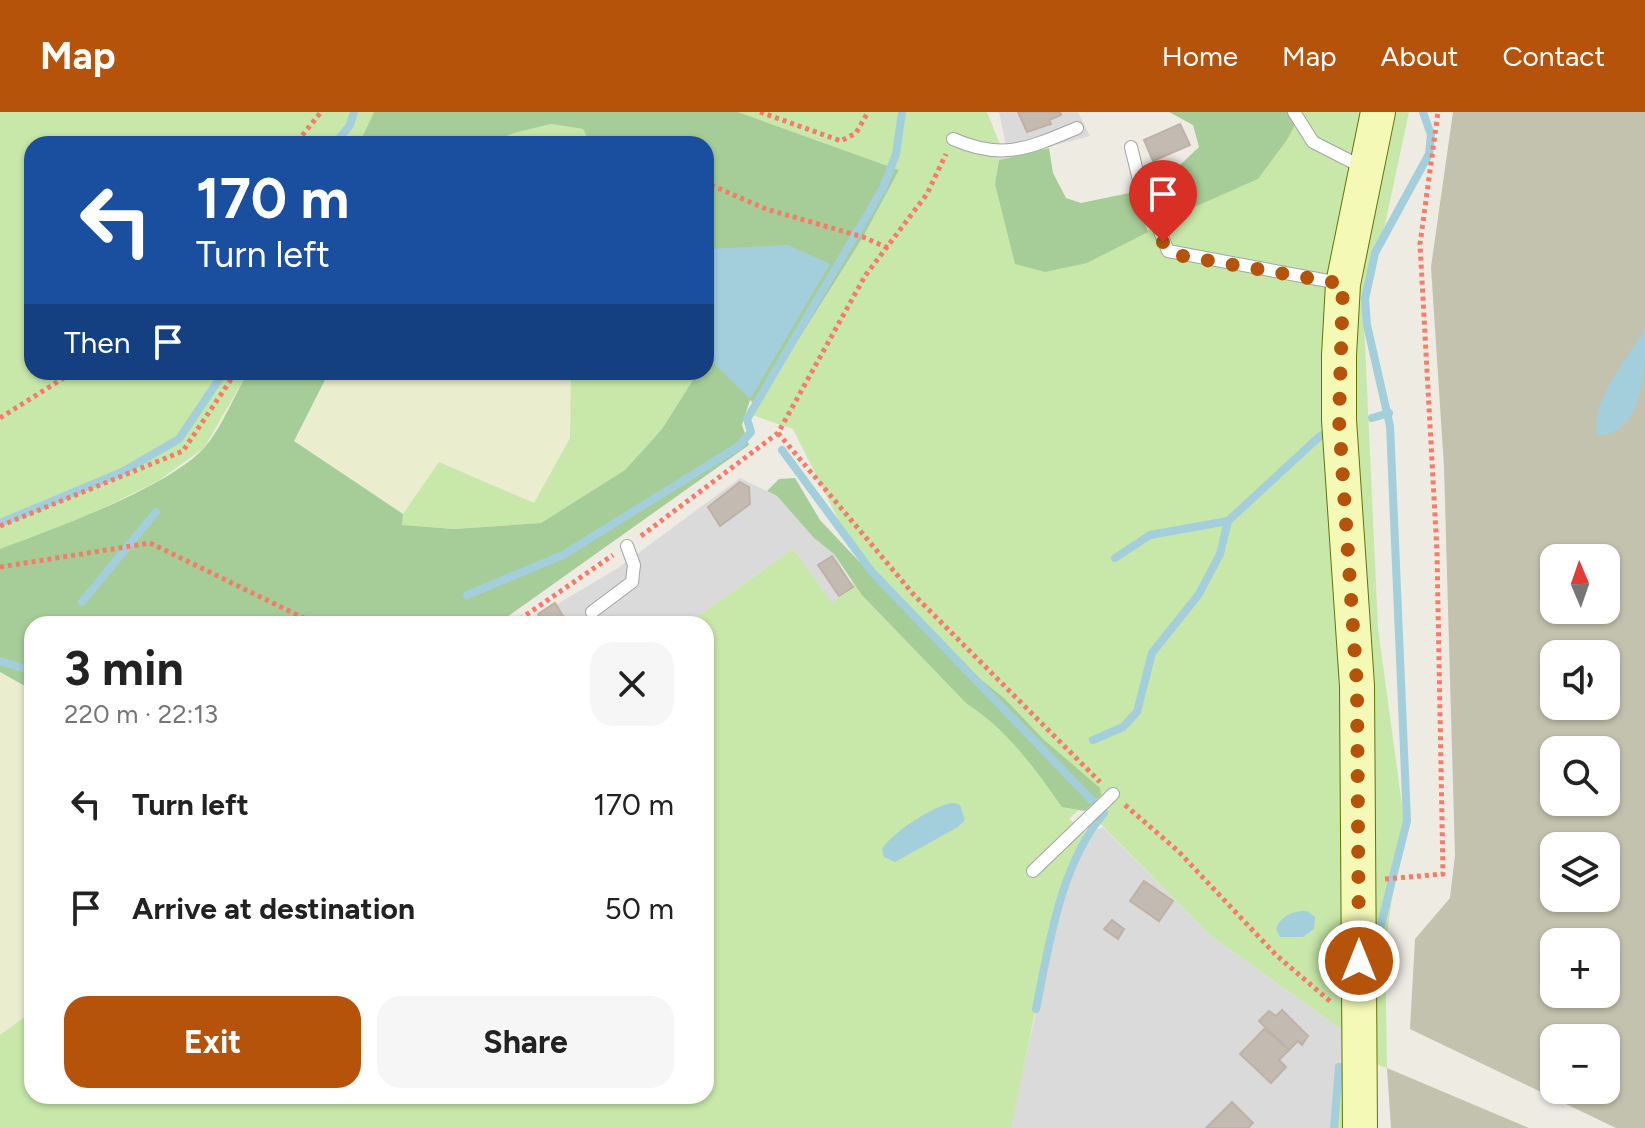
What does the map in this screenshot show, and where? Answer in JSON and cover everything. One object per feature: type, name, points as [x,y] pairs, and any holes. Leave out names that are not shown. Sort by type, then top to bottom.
[{"type":"street","points":[[1360,1128],[1357,686],[1339,420],[1343,284],[1378,112]]},
{"type":"lane","points":[[1294,112],[1313,142],[1364,169]]},
{"type":"lane","points":[[953,139],[999,153],[1042,143],[1077,128]]},
{"type":"lane","points":[[1131,147],[1139,180],[1168,251],[1343,284]]},
{"type":"lane","points":[[592,612],[632,582],[634,565],[627,546]]},
{"type":"lane","points":[[1033,871],[1113,794]]},
{"type":"path","points":[[303,136],[321,112]]},
{"type":"path","points":[[760,112],[841,141],[856,133],[868,112]]},
{"type":"path","points":[[1395,879],[1443,874],[1437,552],[1420,244],[1438,112]]},
{"type":"path","points":[[525,616],[627,546],[778,433],[865,276],[927,194],[953,139]]},
{"type":"path","points":[[714,186],[766,209],[863,237],[888,248]]},
{"type":"path","points":[[0,418],[60,380]]},
{"type":"path","points":[[0,526],[183,451],[231,380]]},
{"type":"path","points":[[778,433],[914,595],[1113,794],[1178,851],[1238,918],[1299,977],[1320,996],[1359,1015]]},
{"type":"path","points":[[0,567],[150,543],[300,616]]},
{"type":"shaded area","points":[[999,112],[1078,112],[1090,136],[999,160],[1001,147],[1006,145]]},
{"type":"shaded area","points":[[1453,112],[1645,112],[1645,1128],[1616,1128],[1566,1104],[1620,1104],[1620,1024],[1540,1024],[1540,1091],[1410,1029],[1415,939],[1450,898],[1455,855],[1444,467],[1431,267]]},
{"type":"shaded area","points":[[325,380],[571,380],[570,437],[534,503],[439,462],[403,514],[294,441]]},
{"type":"shaded area","points":[[740,478],[777,496],[814,538],[834,554],[853,587],[832,604],[793,549],[698,616],[537,616],[618,568]]},
{"type":"shaded area","points":[[0,672],[24,686],[24,1018],[0,1035]]},
{"type":"shaded area","points":[[1103,827],[1210,935],[1345,1032],[1330,1128],[1010,1128],[1059,908],[1086,834]]},
{"type":"shaded area","points":[[1387,1068],[1529,1128],[1391,1128]]},
{"type":"green space","points":[[0,112],[374,112],[363,136],[24,136],[24,380],[243,380],[204,448],[158,481],[65,527],[0,551]]},
{"type":"green space","points":[[374,112],[738,112],[899,170],[863,237],[757,406],[750,400],[742,425],[749,445],[508,616],[24,616],[24,686],[0,672],[0,549],[108,506],[188,462],[211,439],[244,380],[325,380],[294,441],[403,514],[402,525],[454,529],[541,523],[625,470],[662,429],[693,380],[714,380],[714,136],[586,136],[583,129],[551,124],[507,136],[363,136]]},
{"type":"green space","points":[[738,112],[987,112],[1001,147],[995,184],[1087,263],[1172,217],[1258,179],[1287,140],[1302,112],[1373,112],[1352,199],[1353,1128],[1331,1128],[1345,1032],[1210,935],[1083,806],[1069,819],[1086,834],[1047,954],[1011,1128],[0,1128],[0,1035],[24,1018],[24,1104],[714,1104],[714,616],[698,616],[793,549],[832,603],[853,587],[852,581],[861,594],[867,577],[793,429],[752,415],[863,237],[899,170]]},
{"type":"green space","points":[[1169,112],[1302,112],[1287,140],[1258,179],[1172,217],[1158,186],[1199,147],[1193,125]]},
{"type":"green space","points":[[1396,112],[1409,112],[1364,323],[1378,628],[1404,820],[1385,946],[1387,1068],[1371,1062],[1351,391],[1360,275]]},
{"type":"green space","points":[[551,124],[583,129],[586,136],[507,136]]},
{"type":"green space","points":[[1049,148],[1053,173],[1066,198],[1081,203],[1134,192],[1148,232],[1087,263],[1045,272],[1015,264],[995,184],[999,160]]},
{"type":"green space","points":[[571,380],[693,380],[662,429],[625,470],[541,523],[454,529],[401,525],[403,514],[439,462],[534,503],[570,438]]},
{"type":"green space","points":[[795,478],[820,520],[937,644],[1005,699],[1043,739],[1100,788],[1101,795],[1085,811],[1062,807],[1008,738],[967,704],[861,594],[834,554],[814,538],[777,496],[767,491],[779,479]]},
{"type":"water","points":[[788,245],[830,264],[750,399],[714,363],[714,249]]},
{"type":"water","points":[[1645,327],[1642,379],[1633,411],[1625,423],[1613,432],[1597,436],[1597,421],[1605,393]]},
{"type":"water","points":[[954,803],[960,805],[965,820],[958,827],[895,862],[884,857],[882,849],[904,828],[937,808]]},
{"type":"water","points":[[1307,911],[1315,917],[1314,929],[1303,937],[1280,937],[1276,929],[1284,917]]},
{"type":"building","points":[[1018,112],[1060,112],[1061,115],[1049,120],[1051,124],[1027,132]]},
{"type":"building","points":[[1180,124],[1190,145],[1153,161],[1144,140]]},
{"type":"building","points":[[740,482],[749,487],[750,504],[720,526],[708,507]]},
{"type":"building","points":[[832,556],[853,587],[839,596],[818,565]]},
{"type":"building","points":[[555,603],[563,616],[539,616]]},
{"type":"building","points":[[1144,881],[1173,901],[1159,921],[1130,901]]},
{"type":"building","points":[[1112,920],[1124,929],[1118,939],[1104,929]]},
{"type":"building","points":[[1282,1010],[1308,1036],[1302,1045],[1298,1041],[1289,1050],[1259,1021],[1269,1011],[1276,1016]]},
{"type":"building","points":[[1264,1029],[1289,1050],[1279,1060],[1286,1067],[1271,1083],[1240,1054]]},
{"type":"building","points":[[1232,1102],[1253,1123],[1248,1128],[1206,1128]]},
{"type":"waterway","points":[[341,136],[350,125],[354,112]]},
{"type":"waterway","points":[[467,595],[563,555],[739,446],[751,432],[747,419],[883,188],[896,154],[902,112]]},
{"type":"waterway","points":[[1374,952],[1407,821],[1390,426],[1367,325],[1365,299],[1375,253],[1429,154],[1431,135],[1423,112]]},
{"type":"waterway","points":[[0,523],[122,472],[179,439],[219,380]]},
{"type":"waterway","points":[[1372,418],[1389,413]]},
{"type":"waterway","points":[[1115,558],[1150,535],[1228,521],[1319,437],[1331,430]]},
{"type":"waterway","points":[[782,450],[872,572],[1104,813],[1077,857],[1058,906],[1036,1009]]},
{"type":"waterway","points":[[82,602],[156,512]]},
{"type":"waterway","points":[[1093,740],[1123,727],[1137,712],[1152,653],[1199,594],[1220,554],[1228,521]]},
{"type":"waterway","points":[[0,661],[24,668]]},
{"type":"waterway","points":[[1334,1128],[1339,1067]]},
{"type":"route","points":[[1163,242],[1168,251],[1177,255],[1343,284],[1339,420],[1357,686],[1359,961]]}]
